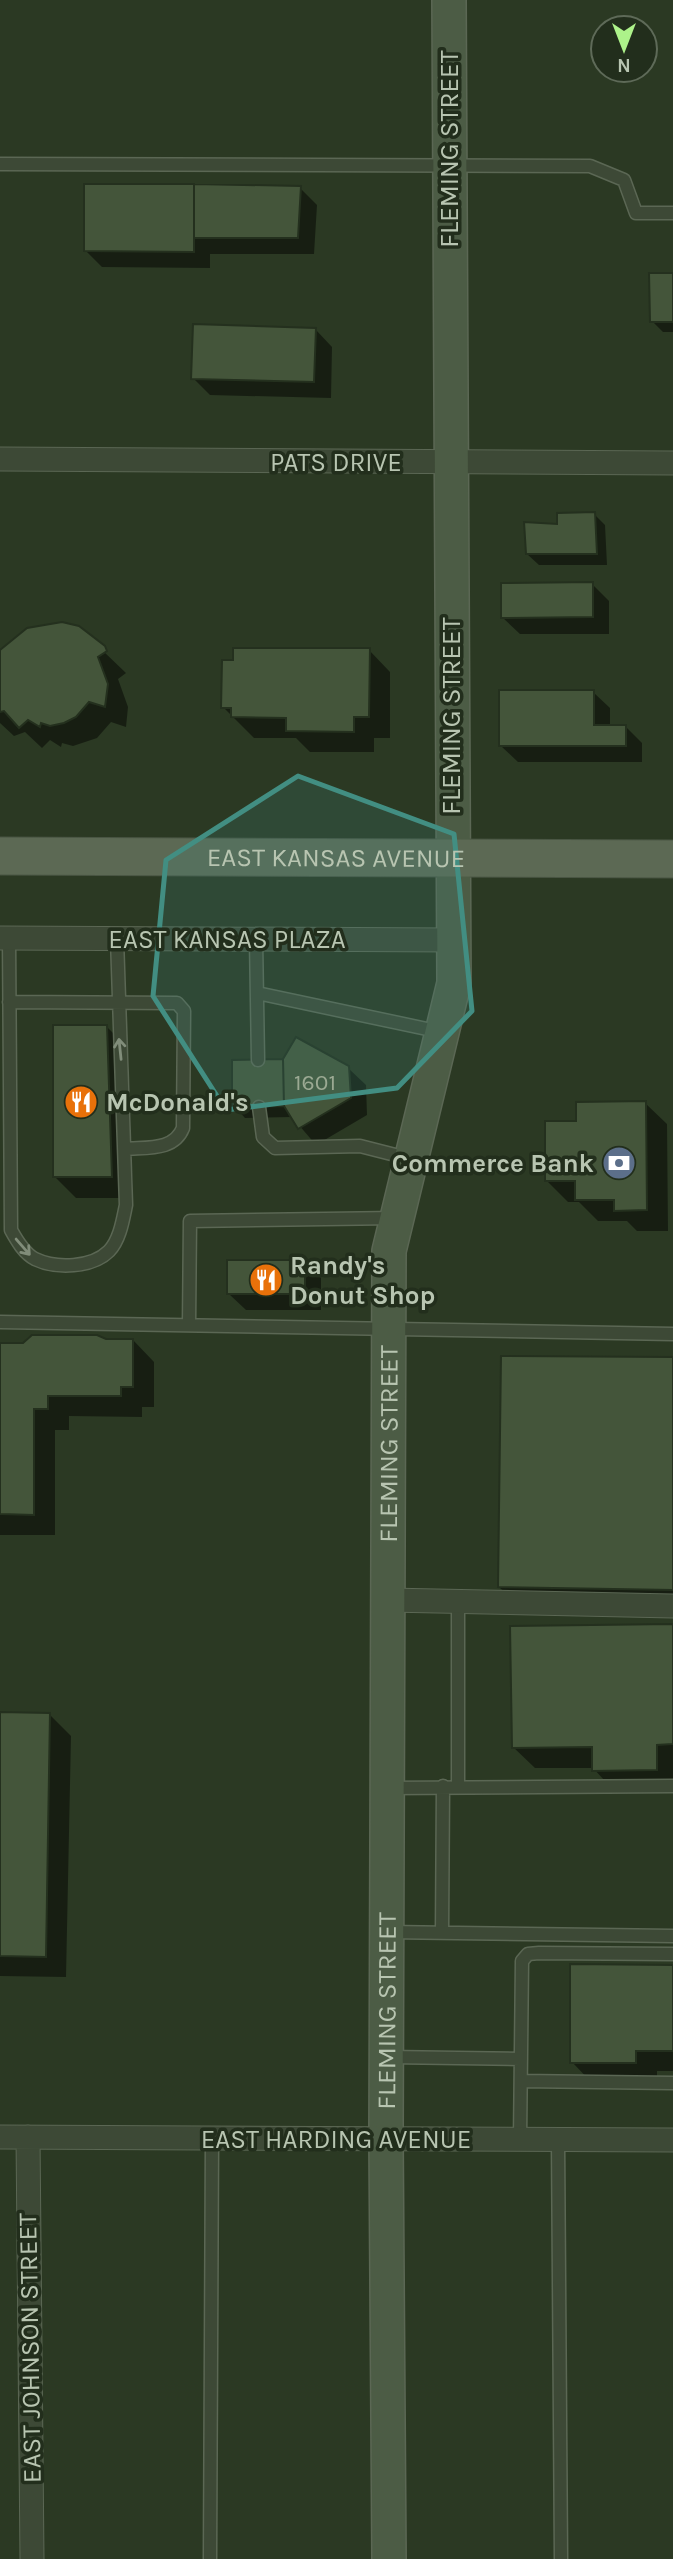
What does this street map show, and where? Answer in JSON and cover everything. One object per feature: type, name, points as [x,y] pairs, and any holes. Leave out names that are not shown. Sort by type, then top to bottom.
[{"type":"main road","name":"EAST KANSAS AVENUE","points":[[0,856],[673,859]]},
{"type":"street","name":"FLEMING STREET","points":[[389,2559],[386,2057],[389,1251],[454,983],[449,0]]},
{"type":"street","name":"PATS DRIVE","points":[[0,459],[673,463]]},
{"type":"street","name":"EAST KANSAS PLAZA","points":[[4,938],[454,940]]},
{"type":"street","points":[[388,1600],[673,1606]]},
{"type":"street","name":"EAST HARDING AVENUE","points":[[0,2137],[673,2140]]},
{"type":"street","name":"EAST JOHNSON STREET","points":[[28,2137],[32,2559]]},
{"type":"lane","points":[[0,164],[590,166],[624,180],[636,213],[673,213]]},
{"type":"lane","points":[[4,938],[9,1002],[11,1230],[19,1245],[35,1259],[56,1265],[86,1264],[109,1251],[121,1227],[126,1205],[117,939]]},
{"type":"lane","points":[[256,939],[258,1060]]},
{"type":"lane","points":[[257,993],[442,1032]]},
{"type":"lane","points":[[9,1002],[177,1003],[184,1011],[183,1128],[178,1139],[169,1144],[125,1149]]},
{"type":"lane","points":[[259,1107],[263,1137],[275,1148],[360,1146],[411,1159]]},
{"type":"lane","points":[[188,1325],[190,1221],[397,1218]]},
{"type":"lane","points":[[0,1322],[673,1334]]},
{"type":"lane","points":[[458,1601],[458,1785]]},
{"type":"lane","points":[[387,1788],[458,1785],[673,1786]]},
{"type":"lane","points":[[442,1933],[443,1786]]},
{"type":"lane","points":[[387,1932],[673,1936]]},
{"type":"lane","points":[[520,2140],[520,1973],[522,1961],[527,1954],[673,1954]]},
{"type":"lane","points":[[386,2057],[521,2059]]},
{"type":"lane","points":[[521,2081],[673,2083]]},
{"type":"lane","points":[[210,2559],[212,2138]]},
{"type":"lane","points":[[558,2140],[561,2559]]},
{"type":"highlighted area","points":[[298,776],[454,834],[472,1011],[397,1088],[226,1110],[153,996],[166,860]]},
{"type":"building","points":[[84,184],[194,184],[194,252],[84,251]]},
{"type":"building","points":[[194,184],[301,186],[298,238],[194,238]]},
{"type":"building","points":[[649,273],[673,273],[673,322],[650,322]]},
{"type":"building","points":[[193,324],[316,328],[314,382],[191,379]]},
{"type":"building","points":[[595,512],[597,554],[526,554],[524,522],[557,524],[557,513]]},
{"type":"building","points":[[593,582],[593,617],[501,618],[501,583]]},
{"type":"building","points":[[62,622],[79,626],[105,646],[107,651],[98,657],[108,684],[105,707],[89,702],[76,717],[64,723],[50,726],[41,723],[40,727],[28,720],[19,728],[4,711],[0,712],[0,650],[27,628]]},
{"type":"building","points":[[233,648],[370,648],[369,717],[354,717],[354,732],[286,731],[286,718],[231,717],[231,708],[221,708],[222,660],[233,660]]},
{"type":"building","points":[[499,690],[594,690],[594,725],[626,725],[626,746],[499,746]]},
{"type":"building","points":[[53,1025],[107,1025],[112,1177],[53,1177]]},
{"type":"building","points":[[296,1037],[349,1066],[351,1098],[298,1129],[284,1106],[283,1059]]},
{"type":"building","points":[[283,1059],[284,1106],[232,1107],[232,1060]]},
{"type":"building","points":[[646,1101],[647,1210],[614,1211],[614,1200],[575,1200],[575,1181],[545,1181],[545,1121],[576,1121],[576,1102]]},
{"type":"building","points":[[227,1260],[305,1260],[305,1294],[227,1294]]},
{"type":"building","points":[[32,1335],[97,1335],[106,1339],[133,1339],[133,1387],[121,1387],[121,1396],[48,1396],[48,1409],[34,1409],[34,1515],[0,1514],[0,1343],[23,1343]]},
{"type":"building","points":[[501,1356],[673,1357],[673,1590],[498,1587]]},
{"type":"building","points":[[673,1624],[673,1744],[657,1745],[657,1770],[592,1771],[592,1747],[512,1748],[510,1626]]},
{"type":"building","points":[[0,1712],[50,1713],[46,1957],[0,1956]]},
{"type":"building","points":[[570,1964],[673,1965],[673,2051],[636,2051],[636,2063],[570,2063]]},
{"type":"place","name":"McDonald's","points":[[81,1102]]},
{"type":"place","name":"Commerce Bank","points":[[619,1163]]},
{"type":"place","name":"Randy's Donut Shop","points":[[266,1280]]}]
